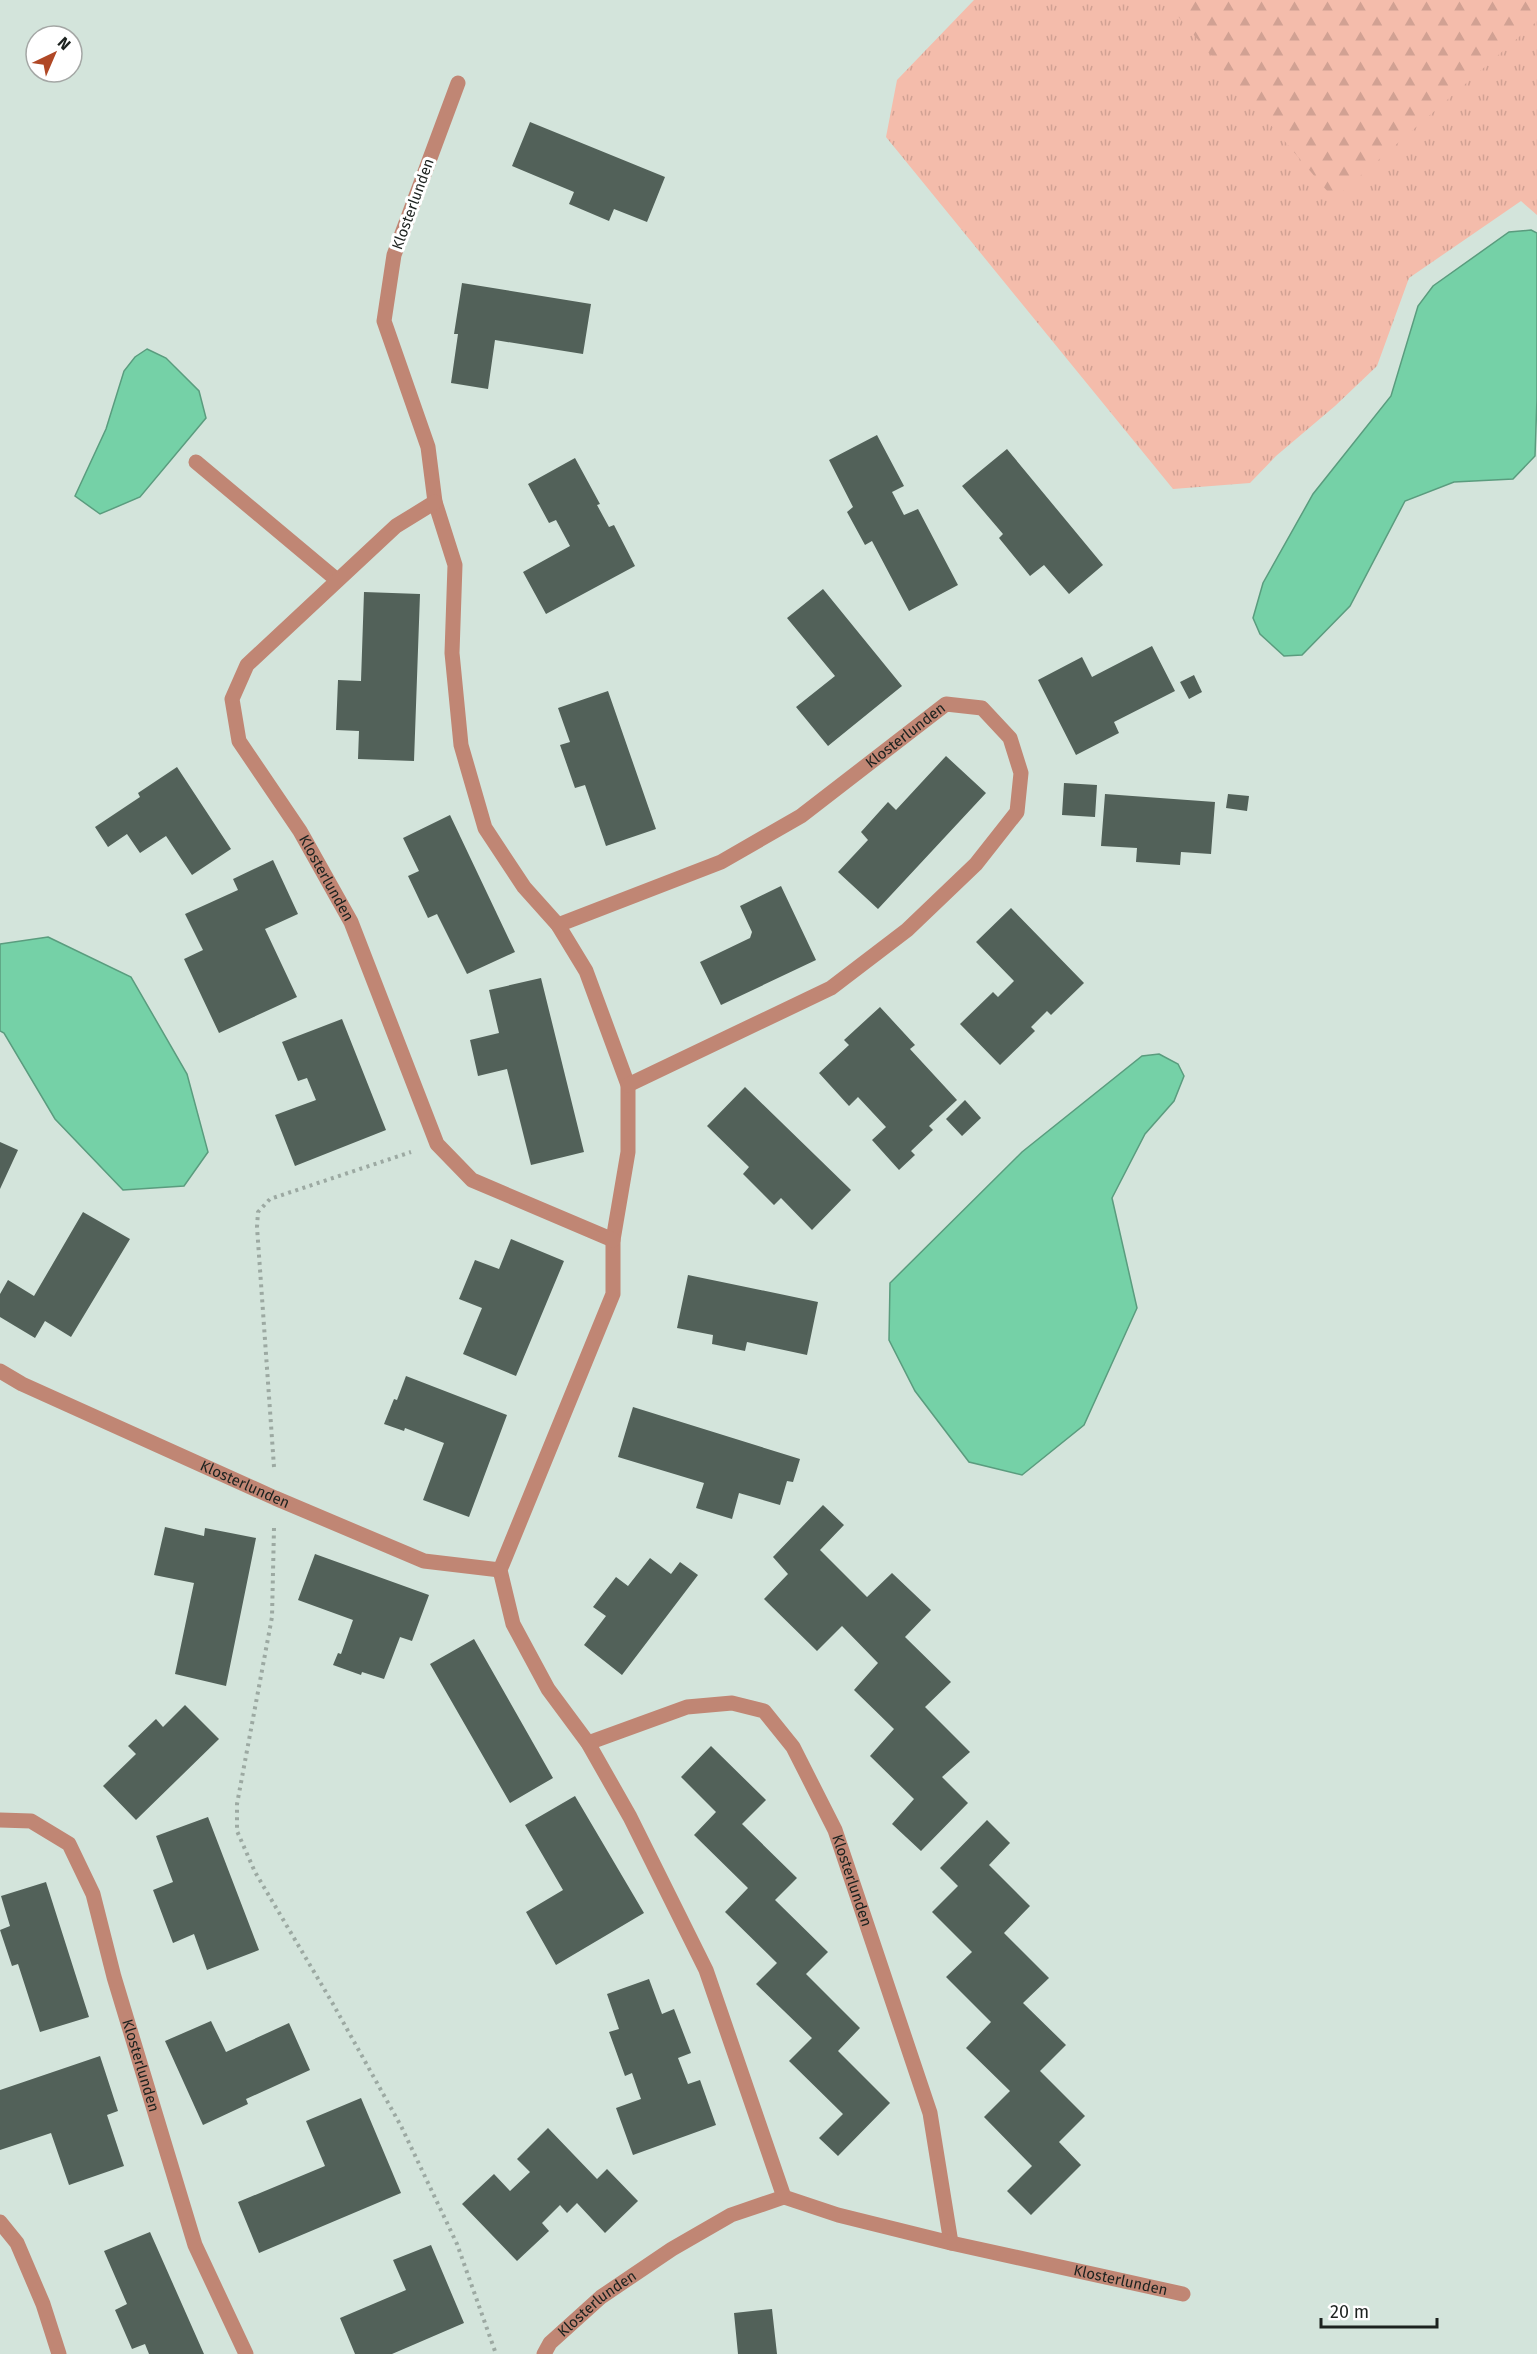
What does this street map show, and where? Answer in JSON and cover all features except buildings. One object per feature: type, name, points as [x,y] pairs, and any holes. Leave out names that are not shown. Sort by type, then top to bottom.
[{"type":"street","name":"Klosterlunden","points":[[0,1371],[22,1384],[275,1498],[424,1561],[500,1570],[613,1294],[612,1240],[628,1152],[628,1084],[586,971],[558,925],[524,887],[485,828],[461,745],[453,653],[455,566],[435,502],[428,447],[384,321],[394,255],[458,83]]},
{"type":"street","points":[[196,462],[338,580]]},
{"type":"street","name":"Klosterlunden","points":[[435,502],[396,525],[247,665],[232,699],[239,741],[300,831],[351,922],[437,1144],[472,1180],[612,1240]]},
{"type":"street","name":"Klosterlunden","points":[[558,925],[731,856],[801,816],[946,705],[982,708],[1010,738],[1021,773],[1017,812],[976,864],[907,930],[831,988],[628,1084]]},
{"type":"street","points":[[500,1570],[513,1624],[548,1689],[588,1743],[630,1817],[706,1970],[784,2197]]},
{"type":"street","name":"Klosterlunden","points":[[588,1743],[687,1707],[732,1703],[764,1711],[793,1747],[835,1830],[930,2113],[951,2243]]},
{"type":"street","name":"Klosterlunden","points":[[0,1820],[31,1821],[69,1844],[93,1894],[114,1977],[195,2245],[246,2354]]},
{"type":"street","name":"Klosterlunden","points":[[544,2354],[550,2343],[601,2297],[672,2249],[731,2215],[784,2197],[838,2215],[951,2243],[1183,2294]]},
{"type":"street","points":[[0,2222],[17,2243],[44,2304],[59,2354]]},
{"type":"path","points":[[437,1144],[270,1199],[258,1212],[257,1227],[275,1498],[272,1617],[237,1804],[237,1831],[255,1872],[333,2004],[401,2126],[457,2244],[496,2354]]},
{"type":"green space","points":[[974,0],[1537,0],[1537,215],[1521,201],[1409,278],[1377,366],[1335,406],[1276,456],[1250,483],[1173,489],[886,137],[897,80]]},
{"type":"green space","points":[[1164,0],[1537,0],[1537,21],[1334,199]]},
{"type":"shaded area","points":[[1531,230],[1537,233],[1535,456],[1513,479],[1454,482],[1405,501],[1350,606],[1302,655],[1284,656],[1260,634],[1253,618],[1263,583],[1313,494],[1391,396],[1418,306],[1433,286],[1509,232]]},
{"type":"shaded area","points":[[147,349],[166,358],[199,391],[206,418],[140,497],[100,514],[75,496],[106,429],[124,371],[135,357]]},
{"type":"shaded area","points":[[48,937],[131,977],[187,1074],[208,1152],[184,1186],[123,1190],[55,1119],[4,1033],[0,1031],[0,944]]},
{"type":"shaded area","points":[[1159,1054],[1178,1064],[1184,1076],[1174,1101],[1145,1134],[1112,1198],[1137,1308],[1084,1425],[1022,1475],[969,1462],[915,1391],[889,1340],[890,1283],[1022,1152],[1142,1056]]}]
